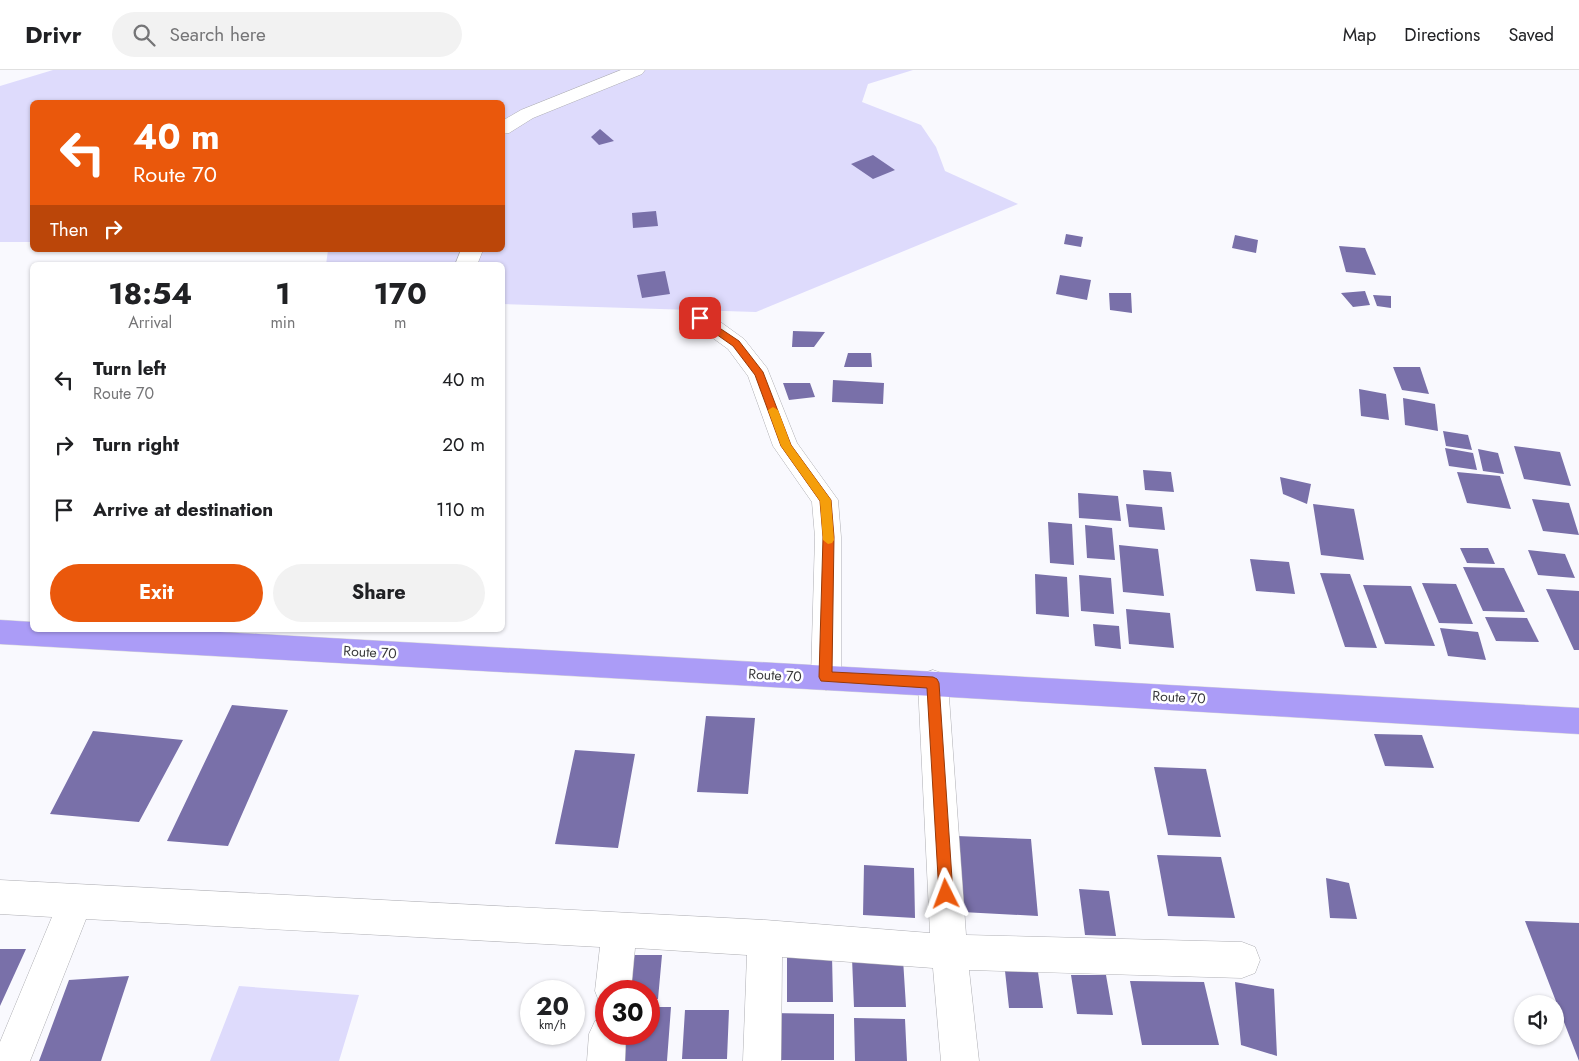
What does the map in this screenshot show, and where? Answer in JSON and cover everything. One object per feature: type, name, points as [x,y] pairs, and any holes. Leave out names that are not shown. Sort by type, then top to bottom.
[{"type":"highway","name":"Route 70","points":[[0,632],[211,637],[826,677],[1579,721]]},
{"type":"street","points":[[505,127],[527,114],[636,70]]},
{"type":"street","points":[[700,318],[736,344],[759,374],[786,446],[825,500],[828,537],[826,677]]},
{"type":"street","points":[[933,683],[949,952],[960,1061]]},
{"type":"street","points":[[0,897],[765,938],[949,952],[1242,960]]},
{"type":"street","points":[[11,1061],[76,901]]},
{"type":"street","points":[[614,980],[618,931]]},
{"type":"street","points":[[762,1061],[765,938]]},
{"type":"street","points":[[606,1061],[607,1045]]},
{"type":"shaded area","points":[[53,70],[913,70],[868,84],[862,102],[921,125],[936,147],[945,171],[1018,204],[756,312],[505,304],[505,262],[326,262],[328,252],[505,252],[505,100],[30,100],[30,242],[0,242],[0,86]]},
{"type":"shaded area","points":[[239,986],[359,995],[339,1061],[210,1061]]},
{"type":"building","points":[[600,129],[614,141],[599,145],[591,137]]},
{"type":"building","points":[[873,155],[895,170],[873,179],[851,164]]},
{"type":"building","points":[[656,211],[658,226],[633,228],[632,213]]},
{"type":"building","points":[[1066,234],[1083,237],[1081,247],[1064,244]]},
{"type":"building","points":[[1235,235],[1258,240],[1256,253],[1232,248]]},
{"type":"building","points":[[1339,246],[1365,248],[1376,275],[1346,272]]},
{"type":"building","points":[[665,271],[670,294],[642,298],[637,275]]},
{"type":"building","points":[[1060,275],[1091,280],[1087,300],[1056,294]]},
{"type":"building","points":[[1365,291],[1370,305],[1353,307],[1341,293]]},
{"type":"building","points":[[1109,293],[1131,293],[1132,313],[1110,310]]},
{"type":"building","points":[[1373,295],[1391,296],[1391,308],[1377,306]]},
{"type":"building","points":[[793,331],[825,332],[814,347],[792,347]]},
{"type":"building","points":[[848,353],[871,353],[872,367],[844,367]]},
{"type":"building","points":[[1393,367],[1420,367],[1429,394],[1402,390]]},
{"type":"building","points":[[833,380],[884,383],[883,404],[832,402]]},
{"type":"building","points":[[783,383],[810,383],[815,397],[789,400]]},
{"type":"building","points":[[1359,389],[1386,394],[1389,420],[1361,416]]},
{"type":"building","points":[[1403,398],[1435,404],[1438,431],[1405,425]]},
{"type":"building","points":[[1443,431],[1468,435],[1472,450],[1446,446]]},
{"type":"building","points":[[1514,446],[1560,452],[1571,486],[1524,479]]},
{"type":"building","points":[[1445,448],[1473,453],[1477,470],[1449,466]]},
{"type":"building","points":[[1478,449],[1498,453],[1504,474],[1483,471]]},
{"type":"building","points":[[1143,470],[1171,472],[1174,492],[1145,490]]},
{"type":"building","points":[[1457,472],[1500,476],[1511,509],[1467,503]]},
{"type":"building","points":[[1280,477],[1311,484],[1307,504],[1283,494]]},
{"type":"building","points":[[1078,493],[1118,496],[1121,521],[1079,518]]},
{"type":"building","points":[[1532,499],[1569,503],[1579,535],[1543,531]]},
{"type":"building","points":[[1126,504],[1162,507],[1165,530],[1129,527]]},
{"type":"building","points":[[1313,504],[1354,509],[1364,560],[1321,555]]},
{"type":"building","points":[[1048,522],[1072,524],[1074,565],[1050,563]]},
{"type":"building","points":[[1085,525],[1112,528],[1115,560],[1087,558]]},
{"type":"building","points":[[1119,545],[1158,549],[1164,596],[1123,592]]},
{"type":"building","points":[[1460,548],[1488,548],[1495,564],[1467,563]]},
{"type":"building","points":[[1528,550],[1565,554],[1575,578],[1538,575]]},
{"type":"building","points":[[1250,559],[1289,562],[1295,594],[1256,591]]},
{"type":"building","points":[[1463,567],[1504,568],[1525,612],[1483,611]]},
{"type":"building","points":[[1320,573],[1350,574],[1377,648],[1345,647]]},
{"type":"building","points":[[1035,574],[1067,577],[1069,617],[1036,614]]},
{"type":"building","points":[[1079,575],[1111,578],[1114,614],[1081,611]]},
{"type":"building","points":[[1422,583],[1456,584],[1473,624],[1439,623]]},
{"type":"building","points":[[1363,585],[1411,586],[1435,646],[1385,644]]},
{"type":"building","points":[[1546,589],[1579,591],[1579,650],[1574,650]]},
{"type":"building","points":[[1126,609],[1170,613],[1174,648],[1129,644]]},
{"type":"building","points":[[1485,617],[1527,618],[1539,642],[1496,641]]},
{"type":"building","points":[[1093,624],[1119,626],[1121,649],[1095,646]]},
{"type":"building","points":[[1440,628],[1478,632],[1486,660],[1448,656]]},
{"type":"building","points":[[232,705],[288,710],[228,846],[167,841]]},
{"type":"building","points":[[706,716],[755,718],[748,794],[697,792]]},
{"type":"building","points":[[93,731],[183,740],[139,822],[50,814]]},
{"type":"building","points":[[1374,734],[1422,735],[1434,768],[1385,766]]},
{"type":"building","points":[[575,750],[635,754],[618,848],[555,844]]},
{"type":"building","points":[[1154,767],[1206,769],[1221,837],[1168,835]]},
{"type":"building","points":[[957,836],[1031,839],[1038,916],[962,912]]},
{"type":"building","points":[[1157,855],[1221,857],[1235,918],[1168,916]]},
{"type":"building","points":[[864,865],[914,868],[915,918],[863,915]]},
{"type":"building","points":[[1326,878],[1349,883],[1357,919],[1330,918]]},
{"type":"building","points":[[1079,889],[1109,891],[1116,936],[1085,935]]},
{"type":"building","points":[[1525,921],[1579,923],[1579,1061],[1564,1022],[1564,995],[1554,995]]},
{"type":"building","points":[[0,949],[26,949],[0,1006]]},
{"type":"building","points":[[618,955],[662,955],[660,980],[615,980]]},
{"type":"building","points":[[787,955],[832,955],[833,1002],[787,1002]]},
{"type":"building","points":[[852,958],[903,959],[906,1007],[854,1007]]},
{"type":"building","points":[[1005,971],[1038,972],[1043,1008],[1009,1008]]},
{"type":"building","points":[[1071,975],[1106,975],[1113,1015],[1077,1014]]},
{"type":"building","points":[[129,976],[101,1061],[39,1061],[69,980]]},
{"type":"building","points":[[1130,981],[1204,982],[1219,1045],[1142,1045]]},
{"type":"building","points":[[1235,982],[1274,989],[1277,1056],[1241,1045]]},
{"type":"building","points":[[660,1007],[671,1007],[667,1061],[610,1061],[612,1045],[660,1045]]},
{"type":"building","points":[[685,1010],[729,1010],[727,1059],[682,1059]]},
{"type":"building","points":[[770,1013],[834,1014],[834,1060],[769,1060]]},
{"type":"building","points":[[854,1018],[905,1019],[907,1061],[855,1061]]},
{"type":"slow traffic","points":[[773,410],[786,446],[825,500],[828,540]]},
{"type":"route","points":[[700,318],[736,344],[759,374],[786,446],[825,500],[828,537],[826,677],[933,683],[946,894]]}]
